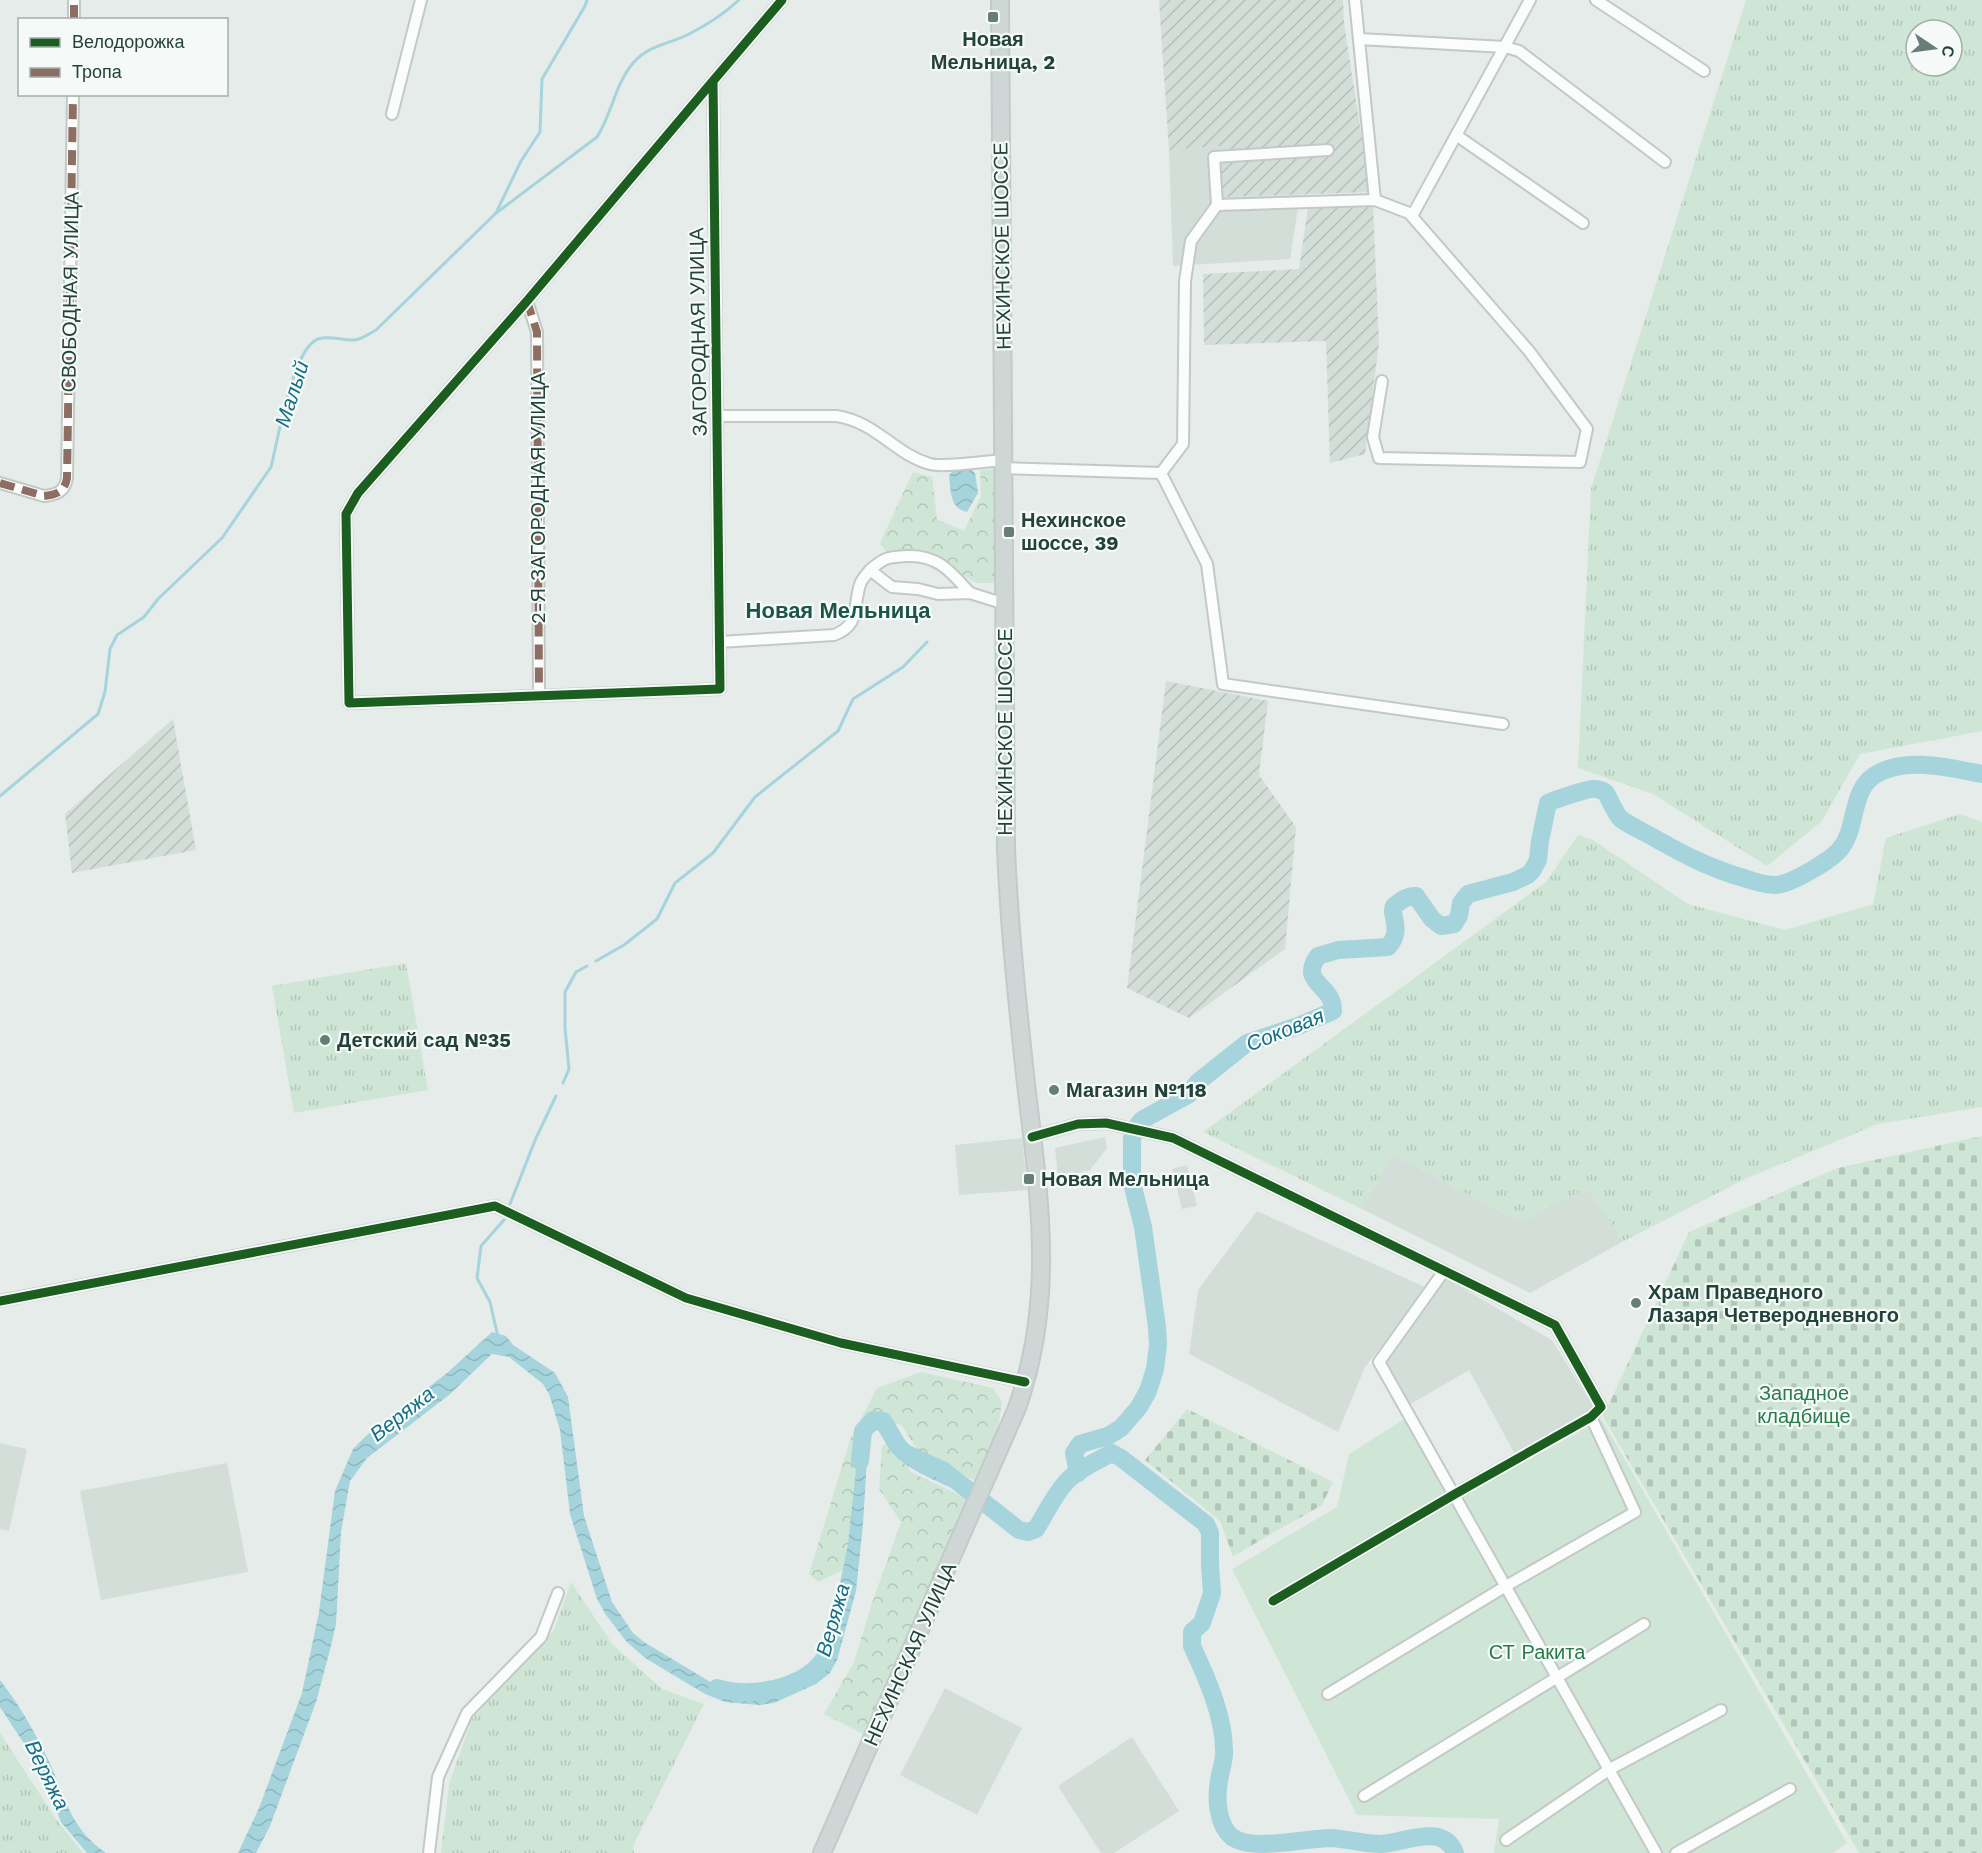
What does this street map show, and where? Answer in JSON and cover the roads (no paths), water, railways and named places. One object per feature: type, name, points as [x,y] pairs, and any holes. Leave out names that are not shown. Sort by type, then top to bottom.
[{"type":"main road","name":"НЕХИНСКОЕ ШОССЕ","points":[[997,1455],[1025,1382],[1037,1335],[1042,1281],[1040,1225],[1032,1137],[1009,925],[1005,798],[1000,0]]},
{"type":"main road","name":"НЕХИНСКАЯ УЛИЦА","points":[[822,1853],[997,1455]]},
{"type":"street","points":[[74,0],[74,18]]},
{"type":"street","points":[[392,114],[421,0]]},
{"type":"street","points":[[539,695],[349,703],[346,514],[358,492],[527,301],[782,0]]},
{"type":"street","points":[[1354,0],[1376,200]]},
{"type":"street","points":[[1412,216],[1530,0]]},
{"type":"street","points":[[1596,0],[1704,71]]},
{"type":"street","points":[[1359,39],[1505,47],[1519,51],[1665,162]]},
{"type":"street","name":"ЗАГОРОДНАЯ УЛИЦА","points":[[539,695],[720,689],[713,81]]},
{"type":"street","name":"СВОБОДНАЯ УЛИЦА","points":[[0,483],[44,496],[58,493],[67,478],[73,96]]},
{"type":"street","points":[[1456,135],[1582,223]]},
{"type":"street","points":[[1161,473],[1183,444],[1185,281],[1191,241],[1217,205],[1214,157],[1328,150]]},
{"type":"street","points":[[1217,205],[1376,200],[1409,213],[1529,351],[1587,429],[1580,462],[1379,458],[1373,437],[1382,381]]},
{"type":"street","name":"2-Я ЗАГОРОДНАЯ УЛИЦА","points":[[527,301],[537,332],[539,695]]},
{"type":"street","points":[[717,417],[836,416],[849,418],[866,425],[891,443],[930,464],[1004,464],[1161,473]]},
{"type":"street","points":[[1161,473],[1207,564],[1223,684],[1503,724]]},
{"type":"street","points":[[719,642],[834,635],[843,632],[852,622],[861,582],[870,570],[886,557],[923,556],[944,566],[970,593]]},
{"type":"street","points":[[870,570],[892,587],[918,589],[938,594],[970,593],[1005,604]]},
{"type":"street","points":[[1032,1137],[1078,1124],[1106,1123],[1173,1138],[1555,1325],[1601,1407],[1591,1417],[1273,1601]]},
{"type":"street","points":[[0,1301],[495,1206],[686,1298],[841,1343],[1025,1382]]},
{"type":"street","points":[[1444,1271],[1379,1362],[1656,1853]]},
{"type":"street","points":[[1328,1694],[1635,1512],[1591,1417]]},
{"type":"street","points":[[429,1853],[438,1777],[467,1713],[541,1637],[558,1593]]},
{"type":"street","points":[[1364,1796],[1644,1624]]},
{"type":"street","points":[[1506,1840],[1610,1769],[1721,1710]]},
{"type":"street","points":[[1676,1853],[1790,1789]]},
{"type":"water","points":[[956,468],[970,468],[975,473],[978,493],[967,512],[957,507],[952,498],[949,475]]},
{"type":"water","points":[[492,1332],[506,1336],[513,1345],[555,1373],[568,1397],[584,1516],[612,1602],[633,1633],[644,1642],[717,1686],[731,1691],[745,1693],[770,1690],[799,1680],[818,1669],[825,1657],[848,1544],[856,1469],[863,1435],[869,1428],[876,1424],[886,1425],[905,1453],[966,1483],[962,1493],[923,1475],[903,1462],[885,1435],[877,1430],[872,1433],[868,1441],[856,1591],[837,1660],[830,1673],[816,1684],[774,1703],[759,1705],[725,1702],[705,1694],[645,1658],[626,1641],[606,1615],[597,1599],[570,1514],[560,1430],[549,1394],[543,1384],[509,1357],[492,1354],[449,1395],[367,1458],[350,1481],[341,1532],[336,1624],[316,1702],[270,1826],[256,1853],[238,1853],[259,1808],[302,1693],[319,1612],[335,1491],[353,1449],[367,1435],[447,1373]]},
{"type":"water","points":[[0,1680],[39,1742],[74,1819],[82,1831],[106,1853],[87,1853],[61,1822],[50,1794],[23,1742],[0,1707]]},
{"type":"waterway","points":[[496,213],[521,161],[540,132],[542,79],[587,0]]},
{"type":"waterway","name":"Малый","points":[[0,796],[98,714],[105,692],[110,649],[117,635],[144,617],[158,599],[222,538],[271,467],[287,397],[301,359],[309,346],[322,338],[355,340],[376,330],[495,214],[597,137],[622,80],[639,57],[645,52],[702,27],[739,0]]},
{"type":"waterway","points":[[596,961],[624,945],[657,919],[675,883],[713,853],[755,797],[838,731],[853,699],[903,667],[927,642]]},
{"type":"waterway","name":"Соковая","points":[[1078,1473],[1074,1453],[1080,1444],[1108,1436],[1121,1428],[1139,1407],[1148,1391],[1155,1369],[1158,1345],[1157,1327],[1143,1227],[1132,1183],[1132,1138],[1137,1126],[1142,1120],[1189,1094],[1198,1082],[1247,1043],[1298,1026],[1333,1011],[1332,1002],[1312,973],[1318,956],[1338,950],[1388,947],[1393,941],[1396,929],[1394,906],[1410,896],[1416,896],[1432,919],[1441,926],[1454,924],[1459,916],[1461,903],[1468,894],[1513,882],[1532,871],[1538,860],[1548,803],[1579,792],[1592,789],[1605,792],[1619,817],[1624,821],[1684,854],[1731,874],[1755,882],[1775,885],[1790,881],[1810,871],[1841,848],[1850,830],[1862,790],[1875,775],[1887,769],[1914,765],[1928,765],[1982,774]]},
{"type":"waterway","points":[[563,1083],[569,1069],[565,1028],[565,992],[576,972],[587,966]]},
{"type":"waterway","points":[[510,1204],[536,1138],[556,1096]]},
{"type":"waterway","points":[[498,1337],[490,1302],[477,1278],[481,1246],[504,1220]]},
{"type":"waterway","name":"Веряжа","points":[[860,1461],[863,1431],[873,1420],[883,1421],[898,1446],[905,1453],[944,1471],[1019,1530],[1028,1532],[1036,1529],[1058,1492],[1072,1477],[1112,1453],[1121,1458],[1206,1524],[1210,1533],[1212,1593],[1202,1623],[1192,1632],[1192,1646],[1208,1683],[1221,1724],[1224,1754],[1218,1788],[1218,1803],[1223,1826],[1227,1832],[1241,1841],[1265,1844],[1331,1838],[1381,1844],[1432,1836],[1442,1838],[1455,1853]]},
{"type":"waterway","name":"Веряжа","points":[[717,1688],[749,1692],[784,1686],[800,1680],[814,1670],[824,1658],[831,1644]]},
{"type":"place","name":"Новая Мельница, 2","points":[[993,17]]},
{"type":"place","name":"Нехинское шоссе, 39","points":[[1009,532]]},
{"type":"place","name":"Детский сад №35","points":[[325,1040]]},
{"type":"place","name":"Магазин №118","points":[[1054,1090]]},
{"type":"place","name":"Новая Мельница","points":[[1029,1179]]},
{"type":"place","name":"Храм Праведного Лазаря Четверодневного","points":[[1636,1303]]},
{"type":"district","name":"Новая Мельница","points":[[838,610]]},
{"type":"park label","name":"Западное кладбище","points":[[1804,1404]]},
{"type":"park label","name":"СТ Ракита","points":[[1537,1652]]}]
